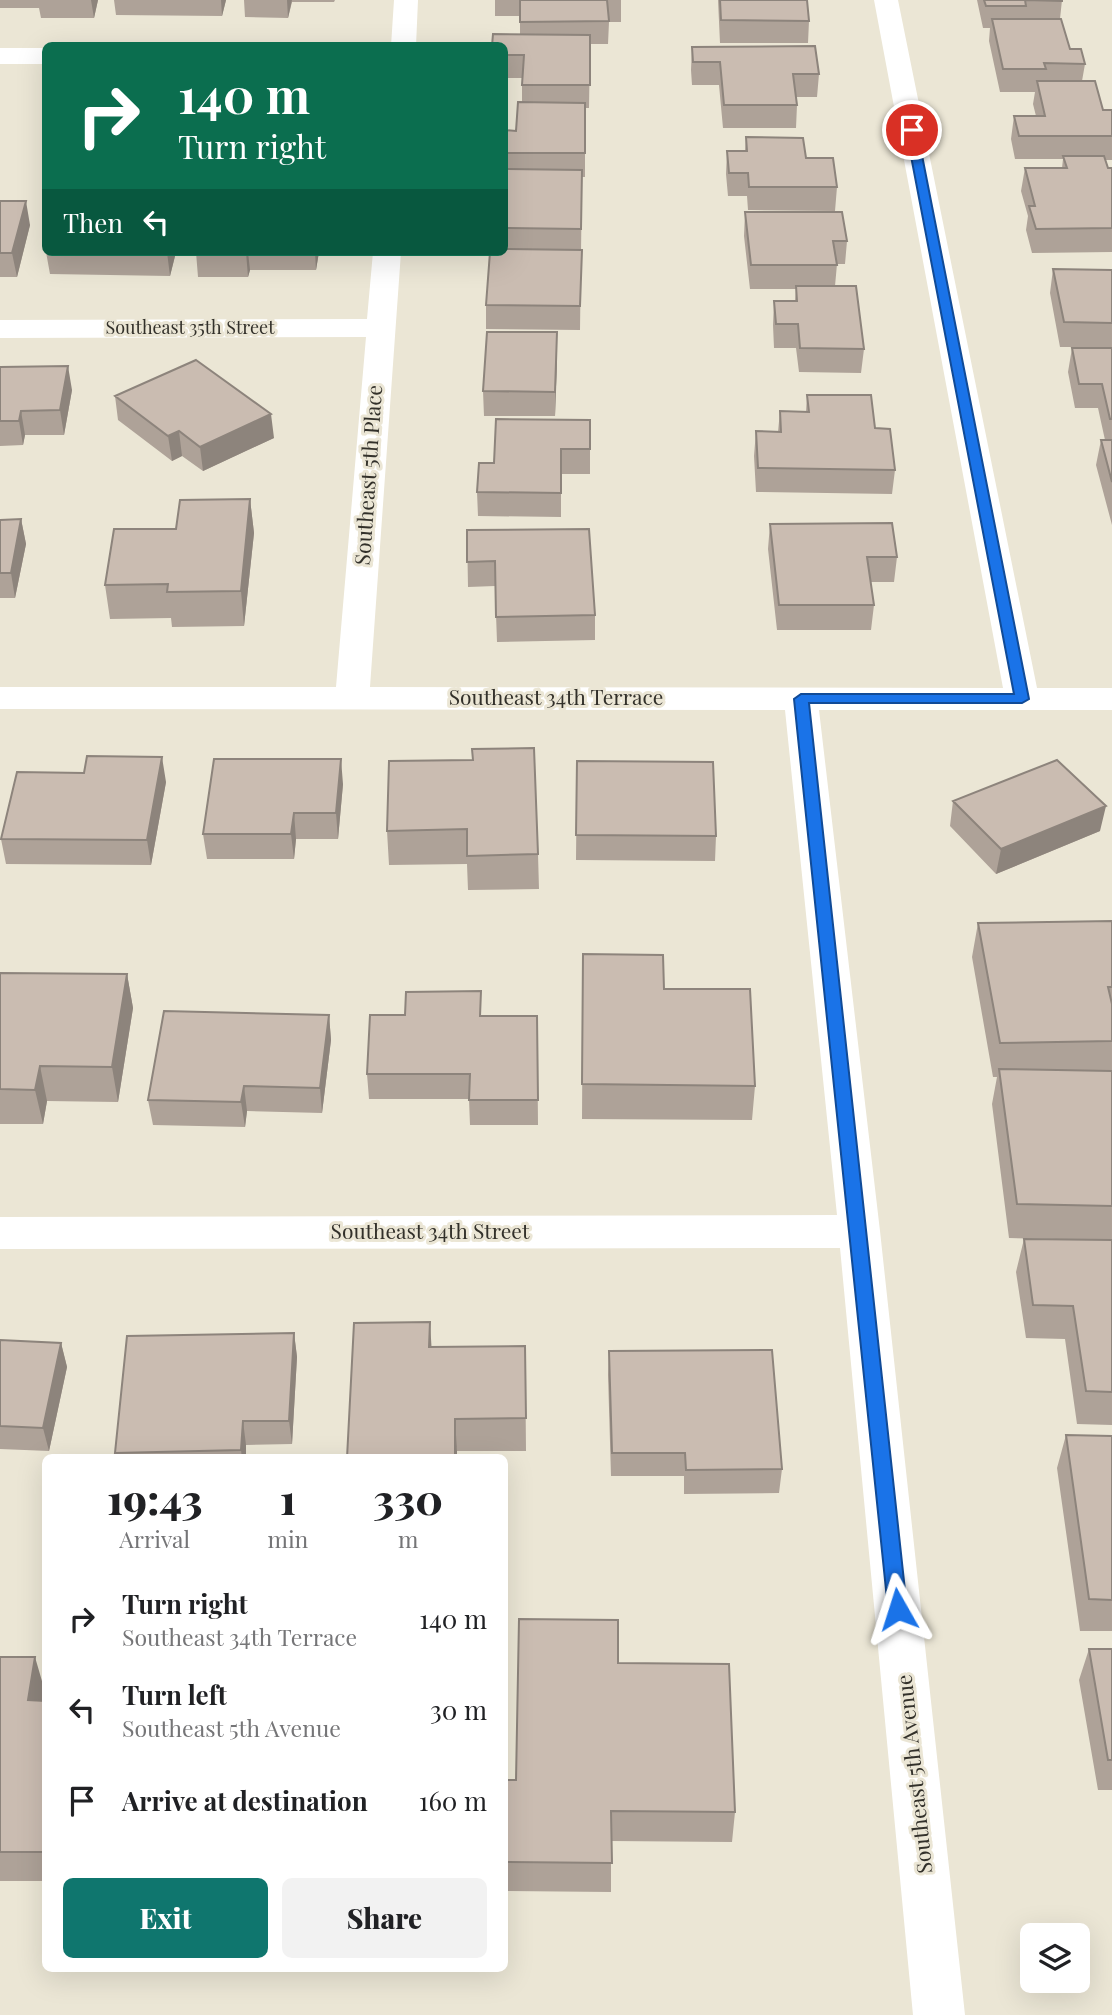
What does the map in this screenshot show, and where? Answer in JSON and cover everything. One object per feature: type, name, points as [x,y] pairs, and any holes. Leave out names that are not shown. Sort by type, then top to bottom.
[{"type":"street","points":[[402,42],[406,0]]},
{"type":"street","points":[[886,0],[1022,699]]},
{"type":"street","points":[[0,56],[42,56]]},
{"type":"street","name":"Southeast 5th Place","points":[[352,698],[387,256]]},
{"type":"street","name":"Southeast 35th Street","points":[[0,329],[381,328]]},
{"type":"street","name":"Southeast 34th Terrace","points":[[0,698],[1112,699]]},
{"type":"street","name":"Southeast 5th Avenue","points":[[801,699],[859,1231],[939,2015]]},
{"type":"street","name":"Southeast 34th Street","points":[[0,1233],[859,1231]]},
{"type":"building","points":[[520,0],[607,0],[609,21],[520,22]]},
{"type":"building","points":[[720,0],[807,0],[809,21],[721,20]]},
{"type":"building","points":[[984,0],[1025,0],[1026,6],[986,6]]},
{"type":"building","points":[[992,19],[1061,19],[1070,49],[1081,49],[1085,64],[1044,63],[1046,69],[1003,69]]},
{"type":"building","points":[[493,34],[590,35],[590,85],[522,85],[524,55],[508,55],[508,42],[492,42]]},
{"type":"building","points":[[815,46],[819,74],[793,74],[797,105],[724,105],[720,62],[693,62],[692,47]]},
{"type":"building","points":[[1037,81],[1095,81],[1103,110],[1112,110],[1112,136],[1019,136],[1014,116],[1045,116]]},
{"type":"building","points":[[518,102],[585,103],[585,153],[508,153],[508,130],[516,131]]},
{"type":"building","points":[[746,137],[803,138],[806,158],[833,158],[837,187],[749,187],[748,173],[729,173],[727,151],[747,151]]},
{"type":"building","points":[[1063,156],[1104,156],[1108,168],[1112,168],[1112,228],[1036,229],[1029,206],[1035,206],[1025,168],[1067,168]]},
{"type":"building","points":[[508,169],[582,170],[581,229],[508,228]]},
{"type":"building","points":[[0,201],[26,201],[12,253],[0,253]]},
{"type":"building","points":[[745,212],[842,212],[847,241],[833,241],[837,265],[751,265]]},
{"type":"building","points":[[508,249],[582,250],[580,306],[486,305],[490,256],[508,256]]},
{"type":"building","points":[[1053,269],[1112,270],[1112,323],[1064,322]]},
{"type":"building","points":[[796,286],[856,286],[864,349],[800,348],[798,324],[776,324],[774,301],[797,301]]},
{"type":"building","points":[[487,332],[557,332],[555,392],[483,391]]},
{"type":"building","points":[[1072,348],[1112,348],[1112,419],[1102,384],[1079,384]]},
{"type":"building","points":[[196,360],[271,414],[200,447],[179,431],[168,436],[115,396]]},
{"type":"building","points":[[68,366],[60,410],[21,411],[19,421],[0,421],[0,367]]},
{"type":"building","points":[[807,395],[871,395],[875,428],[890,429],[895,470],[758,468],[756,431],[781,432],[780,411],[809,412]]},
{"type":"building","points":[[496,419],[590,420],[590,449],[561,449],[561,493],[477,492],[479,463],[494,463]]},
{"type":"building","points":[[1101,440],[1112,440],[1112,482]]},
{"type":"building","points":[[250,499],[241,591],[167,592],[168,584],[105,585],[114,529],[176,529],[180,500]]},
{"type":"building","points":[[21,519],[11,573],[0,573],[0,520]]},
{"type":"building","points":[[892,523],[897,557],[867,557],[874,605],[779,605],[770,524]]},
{"type":"building","points":[[589,529],[595,615],[496,617],[495,561],[467,562],[467,530]]},
{"type":"building","points":[[534,748],[538,854],[467,856],[467,829],[387,831],[389,761],[473,760],[472,749]]},
{"type":"building","points":[[87,756],[162,757],[147,840],[1,839],[17,772],[84,773]]},
{"type":"building","points":[[214,759],[341,759],[336,813],[294,813],[291,834],[203,834]]},
{"type":"building","points":[[1057,760],[1106,806],[1001,849],[953,801]]},
{"type":"building","points":[[577,761],[713,762],[716,836],[576,835]]},
{"type":"building","points":[[1112,921],[1112,987],[1108,987],[1112,1004],[1112,1041],[1000,1043],[978,923]]},
{"type":"building","points":[[583,954],[663,955],[664,989],[750,989],[755,1086],[582,1084]]},
{"type":"building","points":[[0,973],[127,974],[112,1067],[40,1066],[35,1090],[0,1089]]},
{"type":"building","points":[[481,991],[480,1016],[537,1016],[538,1100],[469,1100],[470,1074],[367,1074],[370,1015],[405,1015],[406,992]]},
{"type":"building","points":[[164,1011],[329,1015],[320,1088],[244,1086],[241,1102],[148,1100]]},
{"type":"building","points":[[999,1069],[1112,1071],[1112,1206],[1017,1204]]},
{"type":"building","points":[[1024,1239],[1112,1240],[1112,1392],[1086,1391],[1073,1306],[1033,1305]]},
{"type":"building","points":[[430,1322],[429,1347],[525,1346],[526,1418],[455,1419],[455,1454],[347,1454],[354,1323]]},
{"type":"building","points":[[294,1333],[289,1421],[243,1421],[241,1450],[115,1453],[127,1336]]},
{"type":"building","points":[[0,1340],[61,1343],[43,1428],[0,1426]]},
{"type":"building","points":[[772,1350],[782,1469],[686,1470],[685,1453],[612,1453],[609,1351]]},
{"type":"building","points":[[1066,1435],[1112,1436],[1112,1600],[1089,1599]]},
{"type":"building","points":[[519,1619],[618,1620],[618,1663],[729,1664],[735,1812],[611,1811],[612,1863],[508,1862],[508,1780],[516,1780]]},
{"type":"building","points":[[1089,1649],[1112,1649],[1112,1760],[1108,1760]]},
{"type":"building","points":[[0,1657],[35,1657],[28,1700],[42,1701],[42,1852],[0,1852]]},
{"type":"route","points":[[898,1609],[801,699],[1022,699],[912,130]]}]
